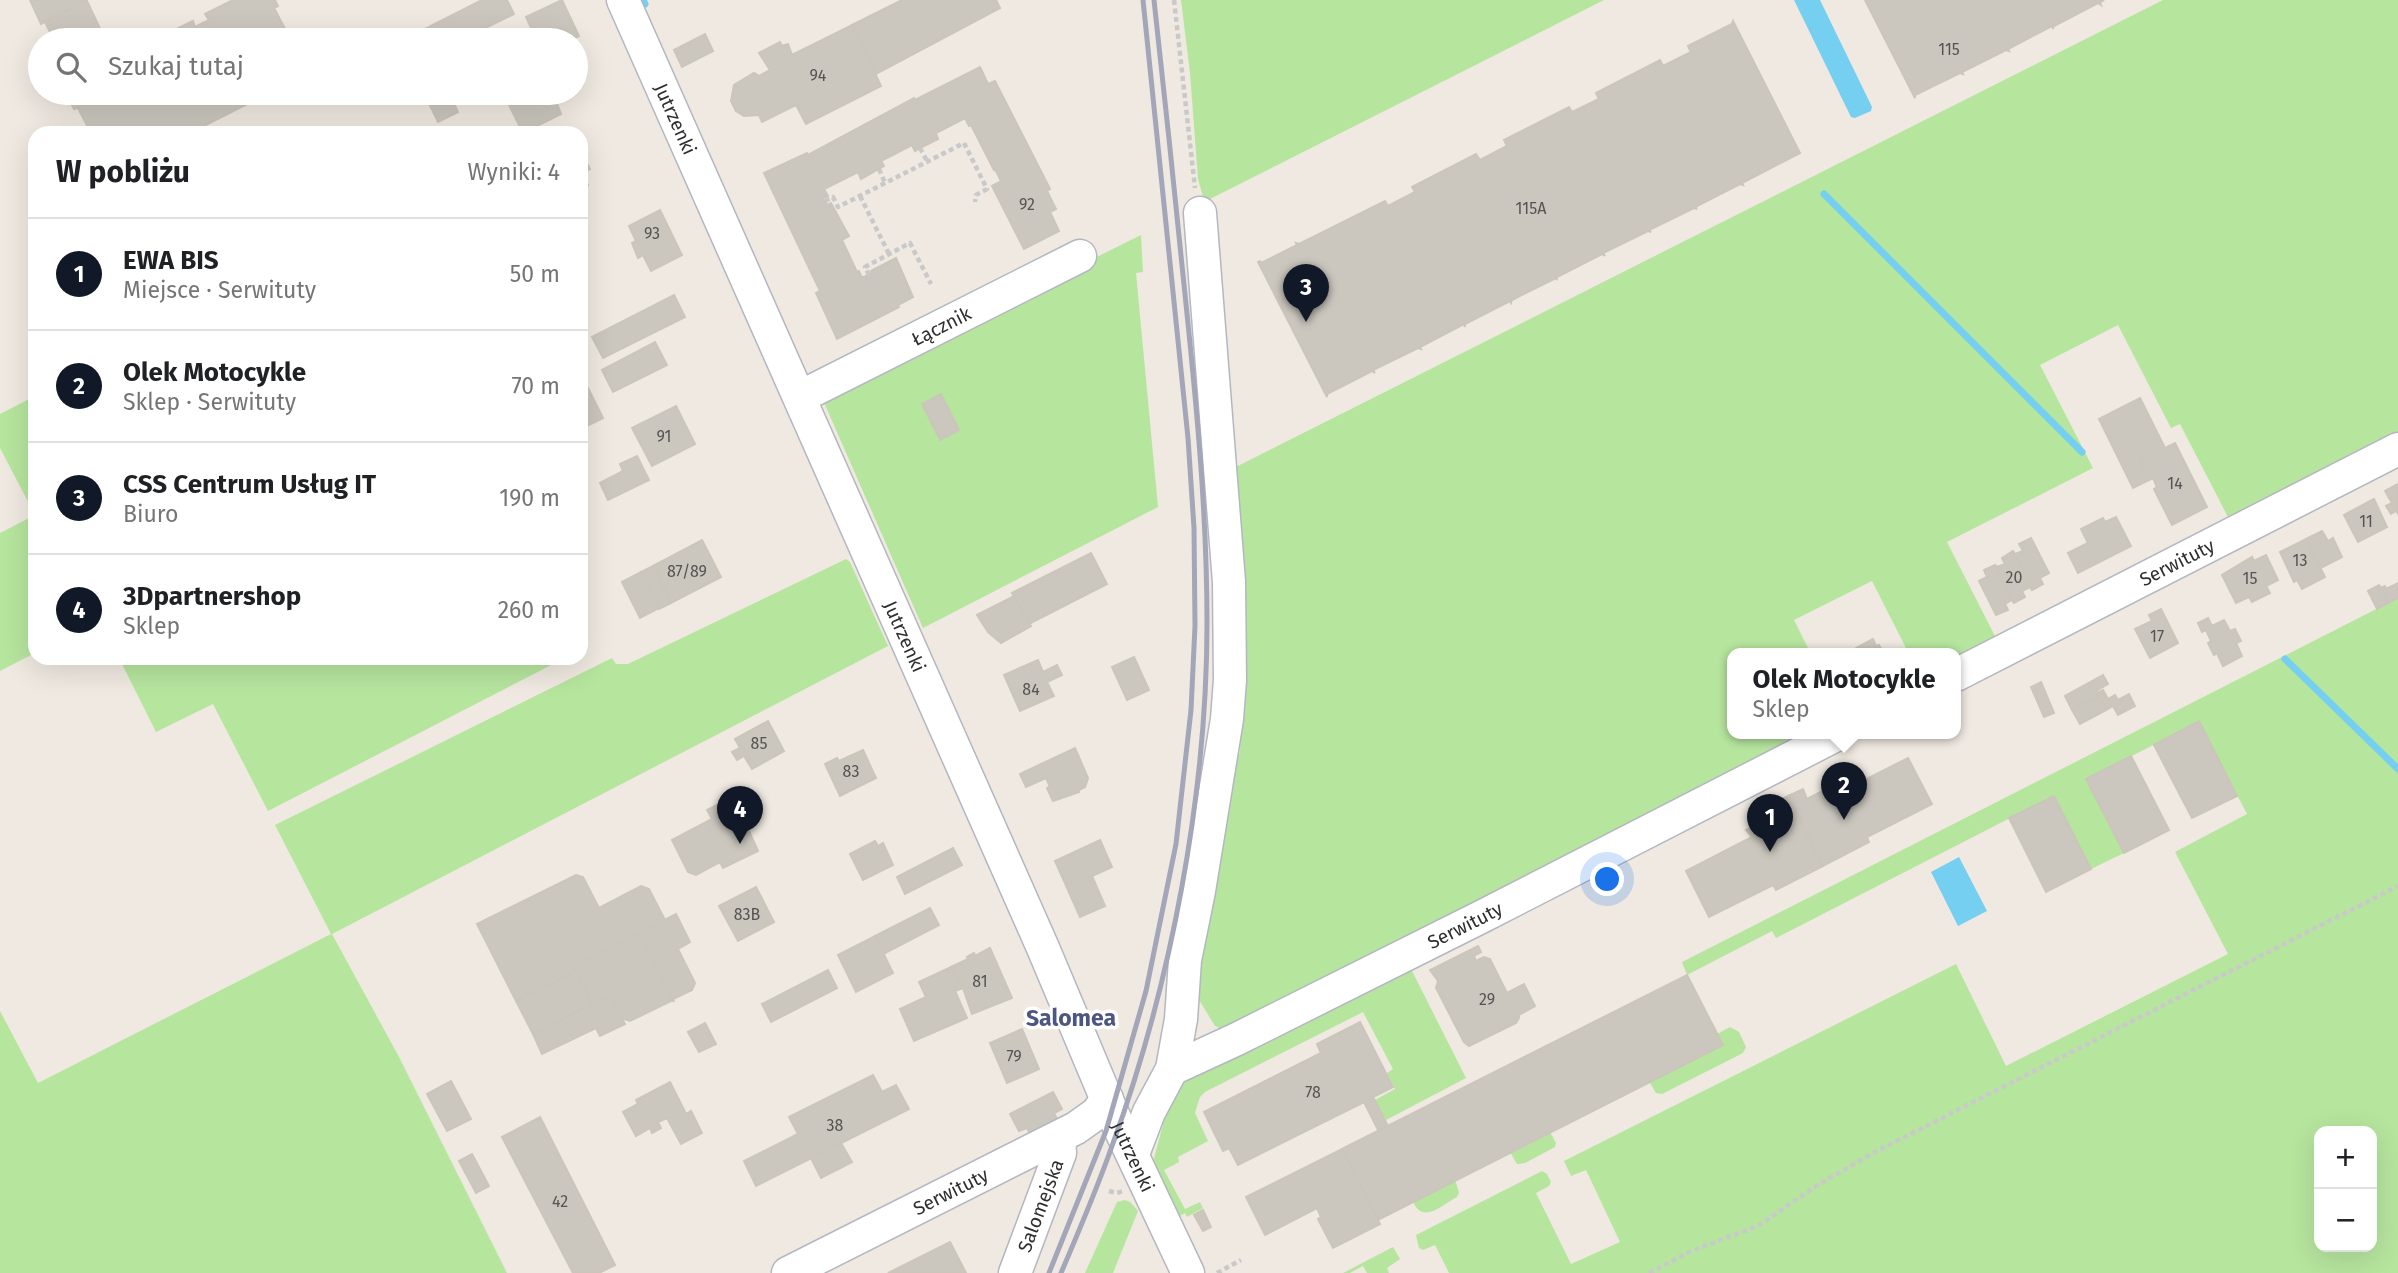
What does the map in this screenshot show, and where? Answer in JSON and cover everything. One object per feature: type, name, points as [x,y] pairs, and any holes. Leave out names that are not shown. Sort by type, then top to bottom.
[{"type":"street","name":"Jutrzenki","points":[[623,0],[1043,948],[1107,1099],[1188,1273]]},
{"type":"street","points":[[1133,1154],[1149,1112],[1172,1069],[1181,1019],[1185,960],[1227,719],[1230,680],[1228,582],[1200,213]]},
{"type":"street","name":"Łącznik","points":[[800,397],[1080,256]]},
{"type":"street","name":"Serwituty","points":[[1961,672],[2398,449]]},
{"type":"street","name":"Serwituty","points":[[1172,1069],[1237,1040],[1828,739]]},
{"type":"street","name":"Serwituty","points":[[788,1273],[1059,1137],[1092,1118],[1107,1099]]},
{"type":"street","name":"Salomejska","points":[[1015,1273],[1060,1153],[1059,1137]]},
{"type":"path","points":[[1174,0],[1194,183],[1200,213]]},
{"type":"path","points":[[825,201],[833,197],[838,207],[964,143],[988,190],[976,195],[975,202]]},
{"type":"path","points":[[920,148],[927,161]]},
{"type":"path","points":[[878,169],[885,183]]},
{"type":"path","points":[[860,196],[889,254]]},
{"type":"path","points":[[869,275],[865,267],[910,243],[931,284]]},
{"type":"path","points":[[1649,1273],[1691,1251],[1758,1226],[1819,1184],[1877,1150],[2398,886]]},
{"type":"path","points":[[1217,1273],[1241,1260]]},
{"type":"green space","points":[[1181,0],[1604,0],[1208,200],[1203,197],[1198,179]]},
{"type":"green space","points":[[2163,0],[2398,0],[2398,440],[2274,501],[2264,498],[2228,517],[2180,424],[2171,428],[2118,325],[2040,365],[2093,468],[1947,542],[1998,642],[1961,660],[1961,648],[1906,648],[1872,581],[1794,620],[1808,648],[1727,648],[1727,739],[1805,739],[1229,1032],[1215,1026],[1193,990],[1223,797],[1240,752],[1242,684],[1232,469]]},
{"type":"green space","points":[[1141,235],[1143,272],[1136,273],[1158,507],[923,628],[822,398]]},
{"type":"green space","points":[[28,400],[28,502],[0,448],[0,414]]},
{"type":"green space","points":[[28,519],[28,657],[0,671],[0,533]]},
{"type":"green space","points":[[846,559],[850,562],[888,646],[332,934],[399,1057],[507,1273],[0,1273],[0,1011],[38,1083],[331,934],[275,825],[612,658],[616,664],[628,664]]},
{"type":"green space","points":[[2398,598],[2398,1273],[1449,1273],[1435,1245],[1423,1250],[1419,1248],[1416,1235],[1542,1171],[1551,1182],[1536,1193],[1571,1264],[1620,1242],[1586,1170],[1571,1176],[1564,1161],[1956,964],[2006,1066],[2228,954],[2175,852],[2247,814],[2199,722],[2086,779],[2124,853],[2091,869],[2053,796],[1776,938],[1772,931],[1687,975],[1682,962]]},
{"type":"green space","points":[[122,665],[551,665],[268,811],[213,704],[156,732]]},
{"type":"green space","points":[[1410,967],[1466,1078],[1386,1120],[1375,1100],[1395,1089],[1387,1073],[1393,1069],[1363,1012],[1205,1092],[1200,1097],[1195,1113],[1208,1141],[1178,1157],[1179,1162],[1164,1170],[1185,1209],[1200,1202],[1203,1208],[1187,1217],[1185,1213],[1180,1216],[1153,1162],[1173,1087]]},
{"type":"green space","points":[[1730,1027],[1739,1032],[1746,1047],[1743,1053],[1662,1094],[1656,1093],[1649,1081]]},
{"type":"green space","points":[[1550,1132],[1556,1143],[1555,1147],[1525,1163],[1517,1164],[1510,1152]]},
{"type":"green space","points":[[1455,1180],[1459,1192],[1457,1197],[1439,1208],[1422,1212],[1413,1202]]},
{"type":"green space","points":[[1125,1200],[1138,1211],[1113,1273],[1085,1273],[1117,1202]]},
{"type":"green space","points":[[1393,1247],[1400,1259],[1387,1268],[1389,1273],[1367,1273],[1363,1266],[1350,1273],[1343,1273]]},
{"type":"water","points":[[1794,0],[1820,0],[1872,107],[1871,111],[1855,118],[1851,117]]},
{"type":"water","points":[[1959,857],[1987,911],[1958,926],[1931,872]]},
{"type":"building","points":[[30,0],[87,0],[87,1],[41,24]]},
{"type":"building","points":[[233,0],[275,0],[278,6],[274,8],[285,28],[179,28],[193,21],[195,27],[209,20],[205,14]]},
{"type":"building","points":[[482,0],[507,0],[514,14],[485,28],[427,28]]},
{"type":"building","points":[[562,0],[575,28],[531,28],[526,17]]},
{"type":"building","points":[[902,0],[996,0],[1000,8],[876,74],[852,25]]},
{"type":"building","points":[[1865,0],[2104,0],[2100,2],[2101,5],[2098,3],[2053,28],[2052,26],[2008,49],[2009,51],[2006,50],[1962,72],[1963,74],[1960,73],[1915,95],[1915,98]]},
{"type":"building","points":[[87,1],[100,28],[48,28],[45,22]]},
{"type":"building","points":[[1733,21],[1800,153],[1742,183],[1743,185],[1740,184],[1695,207],[1697,209],[1694,208],[1649,230],[1651,232],[1648,231],[1603,253],[1605,256],[1602,254],[1557,277],[1557,280],[1556,278],[1465,324],[1465,327],[1464,324],[1420,347],[1421,349],[1418,348],[1373,370],[1375,373],[1372,371],[1327,394],[1327,397],[1258,262],[1261,263],[1297,245],[1296,243],[1299,244],[1385,201],[1388,206],[1415,192],[1412,187],[1476,154],[1480,160],[1507,146],[1504,140],[1569,107],[1572,112],[1599,99],[1596,93],[1660,60],[1663,66],[1691,52],[1688,46],[1732,24]]},
{"type":"building","points":[[852,25],[881,86],[806,124],[796,105],[762,122],[759,115],[744,116],[736,111],[731,101],[734,85],[754,73],[759,76],[770,70],[759,53],[780,42],[782,46],[788,44],[792,55]]},
{"type":"building","points":[[705,34],[713,51],[682,67],[674,50]]},
{"type":"building","points":[[980,67],[988,84],[995,81],[1050,189],[1047,191],[1056,209],[1050,212],[1059,231],[1024,249],[992,186],[1001,181],[965,118],[936,133],[938,139],[915,151],[912,145],[881,161],[884,166],[861,179],[858,172],[824,189],[828,196],[823,198],[827,205],[831,203],[849,236],[842,240],[857,272],[859,271],[862,278],[896,258],[913,297],[837,339],[816,293],[820,291],[764,173],[807,153],[808,155],[914,98],[915,100]]},
{"type":"building","points":[[72,105],[245,105],[204,126],[87,126],[78,108],[74,109]]},
{"type":"building","points":[[430,105],[455,105],[458,112],[438,122]]},
{"type":"building","points":[[509,105],[558,105],[561,114],[537,126],[520,126]]},
{"type":"building","points":[[660,210],[682,255],[651,271],[643,255],[638,258],[632,243],[636,241],[629,226]]},
{"type":"building","points":[[674,295],[685,317],[603,358],[592,337]]},
{"type":"building","points":[[655,342],[667,365],[613,392],[602,370]]},
{"type":"building","points":[[588,388],[603,418],[588,426]]},
{"type":"building","points":[[941,394],[959,430],[940,440],[922,404]]},
{"type":"building","points":[[2140,398],[2165,448],[2140,460],[2149,480],[2133,488],[2099,419]]},
{"type":"building","points":[[676,406],[695,444],[652,466],[632,428]]},
{"type":"building","points":[[2175,443],[2207,507],[2172,525],[2154,489],[2157,487],[2153,478],[2149,480],[2140,460]]},
{"type":"building","points":[[637,456],[649,480],[608,500],[600,483],[623,471],[620,464]]},
{"type":"building","points":[[2398,484],[2398,514],[2396,511],[2391,514],[2386,506],[2392,503],[2385,491]]},
{"type":"building","points":[[2374,499],[2387,527],[2358,542],[2344,515]]},
{"type":"building","points":[[2116,517],[2131,546],[2078,573],[2068,553],[2088,543],[2081,529],[2103,518],[2105,522]]},
{"type":"building","points":[[2322,531],[2328,541],[2333,538],[2342,557],[2321,568],[2306,539]]},
{"type":"building","points":[[2031,538],[2049,573],[2040,578],[2043,584],[2032,590],[2013,551],[2015,554],[2023,551],[2019,544]]},
{"type":"building","points":[[2306,539],[2325,577],[2302,589],[2297,580],[2294,582],[2280,552]]},
{"type":"building","points":[[702,540],[721,577],[671,603],[653,566]]},
{"type":"building","points":[[2013,551],[2032,590],[2030,587],[2022,591],[2025,597],[2014,603],[1995,565],[1997,567],[2005,564],[2002,558]]},
{"type":"building","points":[[1091,553],[1107,584],[1029,624],[1012,593]]},
{"type":"building","points":[[2266,555],[2278,580],[2266,586],[2270,593],[2252,602],[2249,597],[2236,603],[2222,575],[2252,557],[2254,561]]},
{"type":"building","points":[[1995,565],[2014,603],[2012,600],[2005,604],[2008,610],[1996,615],[1979,581],[1987,577],[1984,570]]},
{"type":"building","points":[[653,566],[671,603],[659,609],[641,572]]},
{"type":"building","points":[[641,572],[659,608],[640,618],[622,582]]},
{"type":"building","points":[[2398,583],[2398,598],[2388,603],[2380,588],[2385,586],[2386,589]]},
{"type":"building","points":[[2379,585],[2388,603],[2377,609],[2368,591]]},
{"type":"building","points":[[1014,596],[1031,626],[1001,643],[988,632],[977,615]]},
{"type":"building","points":[[2161,609],[2178,643],[2150,658],[2135,629],[2152,621],[2149,615]]},
{"type":"building","points":[[2208,618],[2212,626],[2224,620],[2230,631],[2235,629],[2241,641],[2236,643],[2242,656],[2223,666],[2208,643],[2211,641],[2206,630],[2202,632],[2198,623]]},
{"type":"building","points":[[1873,639],[1876,646],[1879,645],[1881,648],[1856,648]]},
{"type":"building","points":[[1134,657],[1149,690],[1127,700],[1112,667]]},
{"type":"building","points":[[1038,660],[1043,672],[1057,665],[1062,675],[1047,682],[1054,696],[1020,711],[1004,675]]},
{"type":"building","points":[[2103,675],[2108,684],[2096,691],[2098,696],[2072,710],[2065,696]]},
{"type":"building","points":[[2041,682],[2054,713],[2044,717],[2031,687]]},
{"type":"building","points":[[2103,690],[2108,699],[2115,695],[2118,700],[2129,694],[2135,706],[2118,715],[2113,706],[2106,710],[2097,693]]},
{"type":"building","points":[[2098,696],[2106,710],[2080,724],[2072,710]]},
{"type":"building","points":[[768,721],[784,751],[752,769],[744,756],[737,760],[732,752],[740,748],[735,739]]},
{"type":"building","points":[[2199,721],[2237,796],[2192,818],[2154,745]]},
{"type":"building","points":[[1075,748],[1088,778],[1085,787],[1079,792],[1053,801],[1046,778],[1026,787],[1020,774]]},
{"type":"building","points":[[863,750],[876,778],[840,796],[825,764]]},
{"type":"building","points":[[2131,756],[2169,830],[2124,853],[2086,779]]},
{"type":"building","points":[[1908,758],[1932,804],[1867,837],[1869,842],[1823,866],[1788,796],[1803,789],[1807,799],[1840,782],[1843,791]]},
{"type":"building","points":[[1788,796],[1823,866],[1776,890],[1773,885],[1709,917],[1686,871],[1752,837],[1746,830],[1779,813],[1774,803]]},
{"type":"building","points":[[2054,796],[2091,869],[2046,892],[2009,818]]},
{"type":"building","points":[[731,798],[737,808],[745,804],[752,819],[745,822],[758,851],[723,868],[720,862],[696,875],[688,872],[672,840],[712,819],[707,810]]},
{"type":"building","points":[[1100,840],[1112,867],[1092,876],[1105,906],[1080,917],[1055,861]]},
{"type":"building","points":[[875,841],[878,846],[883,843],[893,865],[863,880],[850,854]]},
{"type":"building","points":[[953,848],[962,865],[905,894],[897,877]]},
{"type":"building","points":[[576,875],[583,877],[599,908],[641,886],[649,889],[665,920],[573,967],[576,971],[516,1001],[477,924]]},
{"type":"building","points":[[756,887],[774,922],[738,941],[719,906]]},
{"type":"building","points":[[930,908],[939,925],[883,954],[875,936]]},
{"type":"building","points":[[676,914],[690,942],[678,949],[695,983],[692,990],[673,999],[674,1002],[639,933]]},
{"type":"building","points":[[639,933],[673,1000],[630,1021],[621,1018],[610,996],[593,1005],[573,967]]},
{"type":"building","points":[[875,936],[893,973],[856,992],[838,955]]},
{"type":"building","points":[[1478,946],[1481,952],[1474,956],[1476,961],[1484,957],[1490,959],[1507,993],[1524,984],[1535,1006],[1519,1015],[1516,1023],[1469,1046],[1464,1042],[1436,988],[1438,981],[1430,970]]},
{"type":"building","points":[[990,948],[1012,998],[972,1014],[963,988],[951,967],[974,953],[975,956]]},
{"type":"building","points":[[951,967],[963,988],[955,991],[967,1018],[914,1041],[900,1009],[926,997],[919,982]]},
{"type":"building","points":[[828,970],[837,988],[771,1022],[762,1004]]},
{"type":"building","points":[[576,971],[592,1004],[533,1034],[516,1001]]},
{"type":"building","points":[[1687,975],[1723,1045],[1378,1220],[1342,1149]]},
{"type":"building","points":[[610,996],[625,1024],[600,1036],[596,1028],[542,1054],[533,1034]]},
{"type":"building","points":[[1360,1022],[1393,1087],[1373,1097],[1388,1126],[1378,1130],[1364,1102],[1238,1165],[1229,1148],[1223,1151],[1204,1112],[1321,1053],[1317,1044]]},
{"type":"building","points":[[705,1023],[716,1044],[699,1052],[688,1032]]},
{"type":"building","points":[[1022,1029],[1039,1069],[1007,1083],[990,1043]]},
{"type":"building","points":[[873,1075],[882,1092],[896,1085],[909,1109],[756,1186],[744,1161],[798,1134],[789,1117]]},
{"type":"building","points":[[451,1081],[471,1119],[447,1131],[427,1094]]},
{"type":"building","points":[[670,1082],[686,1114],[691,1111],[702,1133],[681,1144],[667,1118],[658,1122],[661,1128],[652,1133],[650,1128],[636,1136],[623,1112],[638,1104],[636,1100]]},
{"type":"building","points":[[1053,1092],[1062,1109],[1054,1113],[1059,1123],[1032,1138],[1027,1128],[1019,1131],[1010,1114]]},
{"type":"building","points":[[540,1117],[615,1265],[599,1273],[573,1273],[502,1137]]},
{"type":"building","points":[[841,1143],[852,1162],[821,1178],[811,1158]]},
{"type":"building","points":[[1342,1149],[1380,1224],[1333,1248],[1318,1219],[1321,1217],[1317,1208],[1265,1235],[1246,1197]]},
{"type":"building","points":[[472,1154],[489,1186],[476,1193],[459,1161]]},
{"type":"building","points":[[1203,1210],[1211,1227],[1203,1231],[1194,1215]]},
{"type":"building","points":[[950,1242],[966,1273],[888,1273]]},
{"type":"waterway","points":[[643,0],[645,4]]},
{"type":"waterway","points":[[1824,194],[2082,452]]},
{"type":"waterway","points":[[2285,659],[2398,769]]},
{"type":"railway","points":[[1049,1273],[1106,1131],[1146,991],[1176,844],[1191,710],[1195,626],[1194,528],[1188,438],[1143,0]]},
{"type":"railway","points":[[1061,1273],[1100,1178],[1152,1020],[1182,888],[1200,754],[1205,688],[1207,583],[1201,463],[1154,0]]},
{"type":"place","name":"CSS Centrum Usług IT","points":[[1306,322]]},
{"type":"place","name":"Olek Motocykle","points":[[1844,820]]},
{"type":"place","name":"3Dpartnershop","points":[[740,844]]},
{"type":"place","name":"EWA BIS","points":[[1770,852]]},
{"type":"district","name":"Salomea","points":[[1071,1018]]}]
